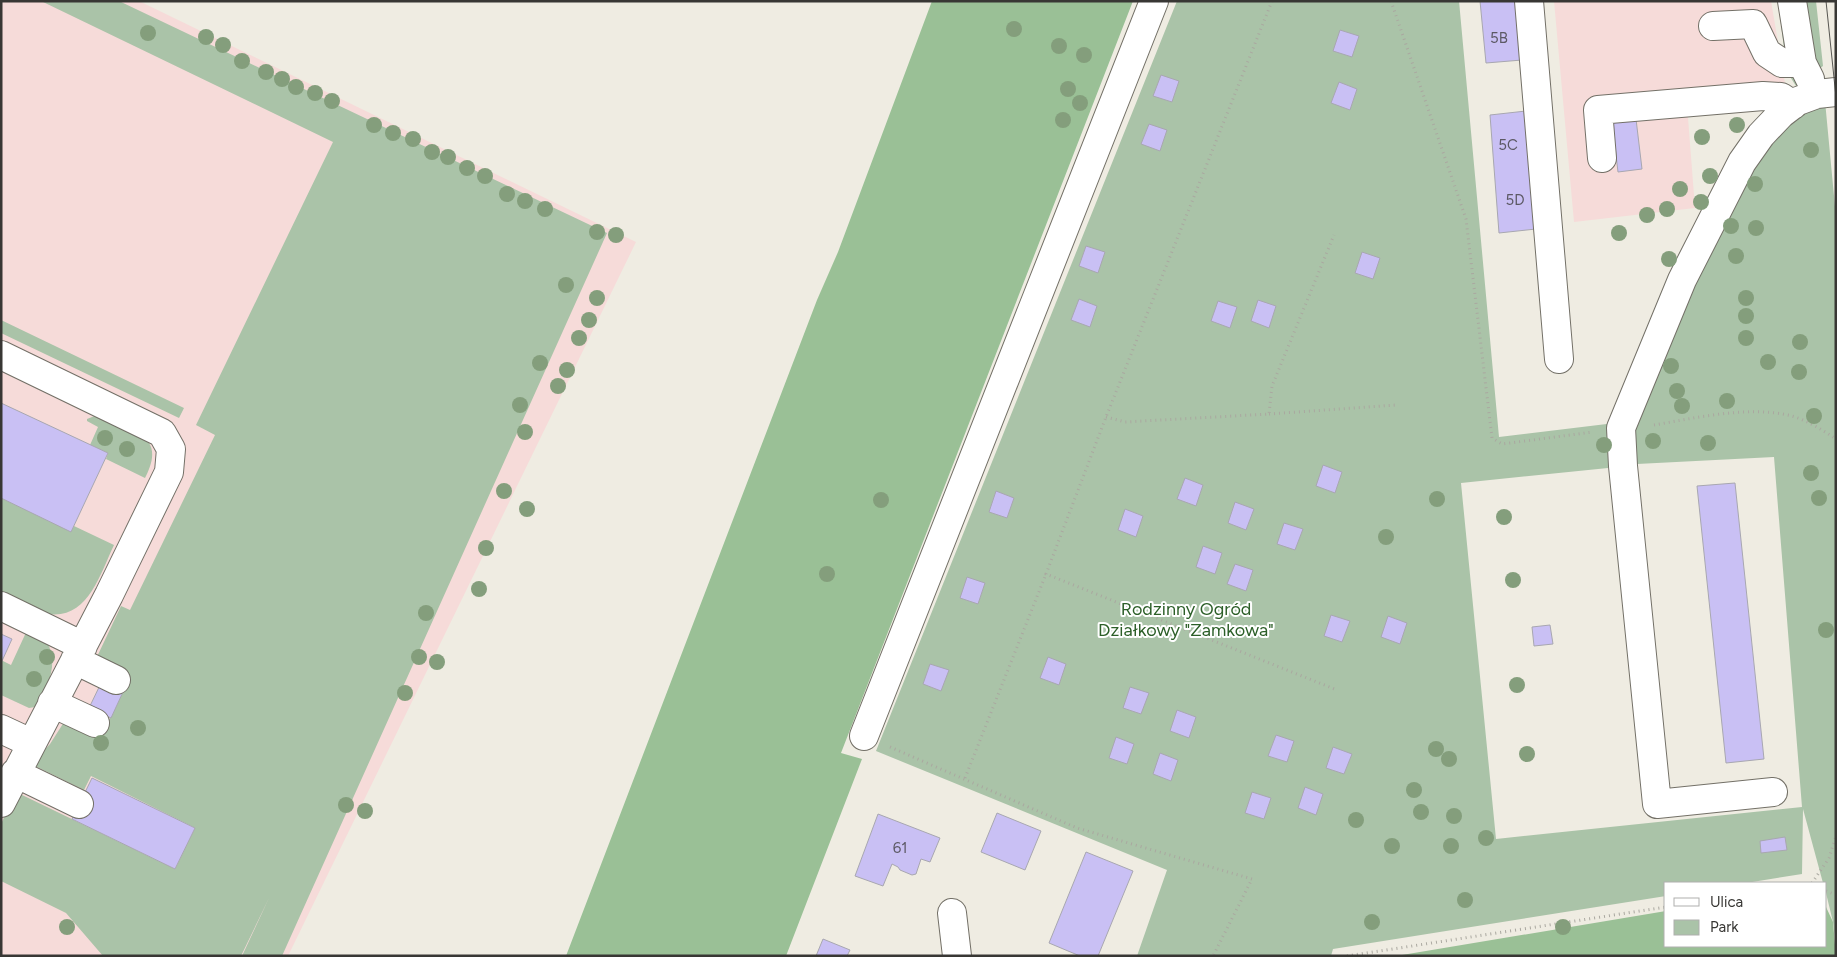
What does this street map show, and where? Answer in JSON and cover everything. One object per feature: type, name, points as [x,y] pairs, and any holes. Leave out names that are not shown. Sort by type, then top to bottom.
[{"type":"lane","points":[[864,736],[1154,1]]},
{"type":"lane","points":[[1530,1],[1559,359]]},
{"type":"lane","points":[[1792,1],[1802,63],[1815,97]]},
{"type":"lane","points":[[1713,26],[1753,24],[1767,53],[1782,62],[1802,63]]},
{"type":"lane","points":[[1602,158],[1598,110],[1763,96],[1815,97]]},
{"type":"lane","points":[[1773,792],[1657,804],[1623,466],[1621,428],[1682,280],[1742,162],[1761,135],[1781,114],[1815,97]]},
{"type":"lane","points":[[1,355],[162,433],[171,449],[169,472],[79,653],[1,803]]},
{"type":"lane","points":[[1,606],[79,653],[116,680]]},
{"type":"lane","points":[[52,703],[95,723]]},
{"type":"lane","points":[[1,729],[31,743]]},
{"type":"lane","points":[[16,773],[79,804]]},
{"type":"lane","points":[[952,913],[957,956]]},
{"type":"path","points":[[964,778],[1272,1]]},
{"type":"path","points":[[1391,1],[1466,219],[1492,438],[1502,444],[1621,428],[1639,428],[1703,417],[1749,412],[1788,415],[1816,426],[1836,439]]},
{"type":"path","points":[[1269,414],[1272,386],[1334,235]]},
{"type":"path","points":[[1106,417],[1124,422],[1396,405]]},
{"type":"path","points":[[1046,574],[1337,690]]},
{"type":"path","points":[[864,736],[1077,828],[1252,879],[1213,956]]},
{"type":"path","points":[[1813,882],[1829,858],[1836,836]]},
{"type":"path","points":[[1347,956],[1664,907]]},
{"type":"shaded area","points":[[1,1],[139,1],[636,242],[288,956],[1,956]]},
{"type":"shaded area","points":[[1554,1],[1771,1],[1785,83],[1686,92],[1695,208],[1574,222]]},
{"type":"green space","points":[[41,1],[119,1],[607,233],[282,956],[242,956],[269,898],[241,956],[103,956],[66,913],[1,881],[1,824],[16,792],[175,869],[195,828],[91,776],[84,790],[31,764],[50,744],[66,719],[101,736],[130,678],[95,661],[121,606],[130,610],[215,435],[196,425],[333,142]]},
{"type":"green space","points":[[932,1],[1133,1],[841,753],[862,759],[786,956],[566,956],[817,300],[838,252]]},
{"type":"green space","name":"Rodzinny Ogród Działkowy \"Zamkowa\"","points":[[1177,1],[1459,1],[1499,437],[1615,423],[1608,468],[1461,483],[1496,839],[1802,807],[1774,457],[1637,464],[1630,425],[1711,233],[1765,150],[1792,119],[1825,101],[1836,217],[1836,946],[1827,897],[1827,882],[1823,882],[1803,809],[1802,874],[1752,882],[1664,882],[1664,896],[1333,949],[1331,956],[1137,956],[1167,870],[876,751]]},
{"type":"green space","points":[[1778,1],[1816,1],[1823,66],[1796,86],[1787,72]]},
{"type":"green space","points":[[1,320],[184,408],[179,418],[1,333]]},
{"type":"green space","points":[[97,415],[146,439],[151,447],[152,456],[145,478],[106,459],[108,453],[90,445],[98,427],[87,421],[87,419]]},
{"type":"green space","points":[[1,498],[71,531],[74,526],[114,545],[95,585],[78,607],[67,613],[53,614],[36,611],[1,595]]},
{"type":"green space","points":[[29,626],[40,634],[47,643],[51,653],[52,664],[51,674],[42,696],[35,707],[29,708],[1,695],[1,660],[11,665]]},
{"type":"green space","points":[[1827,909],[1833,922],[1836,956],[1396,956],[1664,911],[1664,947],[1827,947]]},
{"type":"building","points":[[1480,1],[1516,1],[1522,60],[1486,63]]},
{"type":"building","points":[[1340,30],[1359,36],[1352,57],[1333,51]]},
{"type":"building","points":[[1161,75],[1179,81],[1172,102],[1153,96]]},
{"type":"building","points":[[1339,82],[1357,89],[1350,110],[1331,103]]},
{"type":"building","points":[[1526,111],[1536,229],[1499,233],[1490,115]]},
{"type":"building","points":[[1636,119],[1642,169],[1618,172],[1612,121]]},
{"type":"building","points":[[1149,124],[1167,130],[1160,151],[1141,144]]},
{"type":"building","points":[[1086,246],[1105,252],[1098,273],[1079,266]]},
{"type":"building","points":[[1362,252],[1380,258],[1373,279],[1355,273]]},
{"type":"building","points":[[1079,299],[1097,306],[1090,327],[1071,320]]},
{"type":"building","points":[[1258,300],[1276,306],[1269,328],[1251,321]]},
{"type":"building","points":[[1218,301],[1237,307],[1230,328],[1211,321]]},
{"type":"building","points":[[1,403],[108,453],[71,532],[1,498]]},
{"type":"building","points":[[1323,465],[1342,472],[1335,493],[1316,486]]},
{"type":"building","points":[[1185,478],[1203,485],[1196,506],[1177,499]]},
{"type":"building","points":[[1735,483],[1764,759],[1726,763],[1697,486]]},
{"type":"building","points":[[996,491],[1014,498],[1007,518],[989,512]]},
{"type":"building","points":[[1235,502],[1254,509],[1246,530],[1228,523]]},
{"type":"building","points":[[1125,509],[1143,516],[1136,537],[1118,530]]},
{"type":"building","points":[[1284,523],[1303,529],[1295,550],[1277,544]]},
{"type":"building","points":[[1203,546],[1222,553],[1215,574],[1196,567]]},
{"type":"building","points":[[1235,564],[1253,570],[1246,591],[1227,584]]},
{"type":"building","points":[[967,577],[985,583],[978,604],[960,598]]},
{"type":"building","points":[[1331,615],[1350,621],[1342,642],[1324,636]]},
{"type":"building","points":[[1388,616],[1407,623],[1400,644],[1381,637]]},
{"type":"building","points":[[1550,625],[1553,644],[1534,646],[1532,627]]},
{"type":"building","points":[[1,634],[12,639],[2,661],[1,660]]},
{"type":"building","points":[[1048,657],[1066,664],[1059,685],[1040,678]]},
{"type":"building","points":[[930,664],[949,670],[941,691],[923,684]]},
{"type":"building","points":[[102,681],[123,692],[111,718],[89,708]]},
{"type":"building","points":[[1130,687],[1149,693],[1141,714],[1123,708]]},
{"type":"building","points":[[1177,710],[1196,717],[1189,738],[1170,731]]},
{"type":"building","points":[[1276,735],[1294,741],[1287,762],[1268,756]]},
{"type":"building","points":[[1116,737],[1134,744],[1127,764],[1109,758]]},
{"type":"building","points":[[1333,747],[1352,754],[1344,774],[1326,768]]},
{"type":"building","points":[[1160,753],[1178,760],[1171,781],[1153,774]]},
{"type":"building","points":[[92,778],[195,828],[175,869],[72,819]]},
{"type":"building","points":[[1305,787],[1323,794],[1316,815],[1298,808]]},
{"type":"building","points":[[1252,792],[1271,798],[1264,819],[1245,813]]},
{"type":"building","points":[[997,813],[1041,831],[1025,870],[981,852]]},
{"type":"building","points":[[878,814],[940,838],[930,862],[921,859],[916,874],[912,875],[900,870],[892,864],[883,886],[855,876]]},
{"type":"building","points":[[1785,837],[1787,850],[1761,853],[1760,841]]},
{"type":"building","points":[[1086,852],[1133,871],[1098,956],[1080,956],[1049,943]]},
{"type":"building","points":[[823,939],[850,950],[847,956],[816,956]]},
{"type":"tram line","points":[[1826,1],[1836,97]]}]
